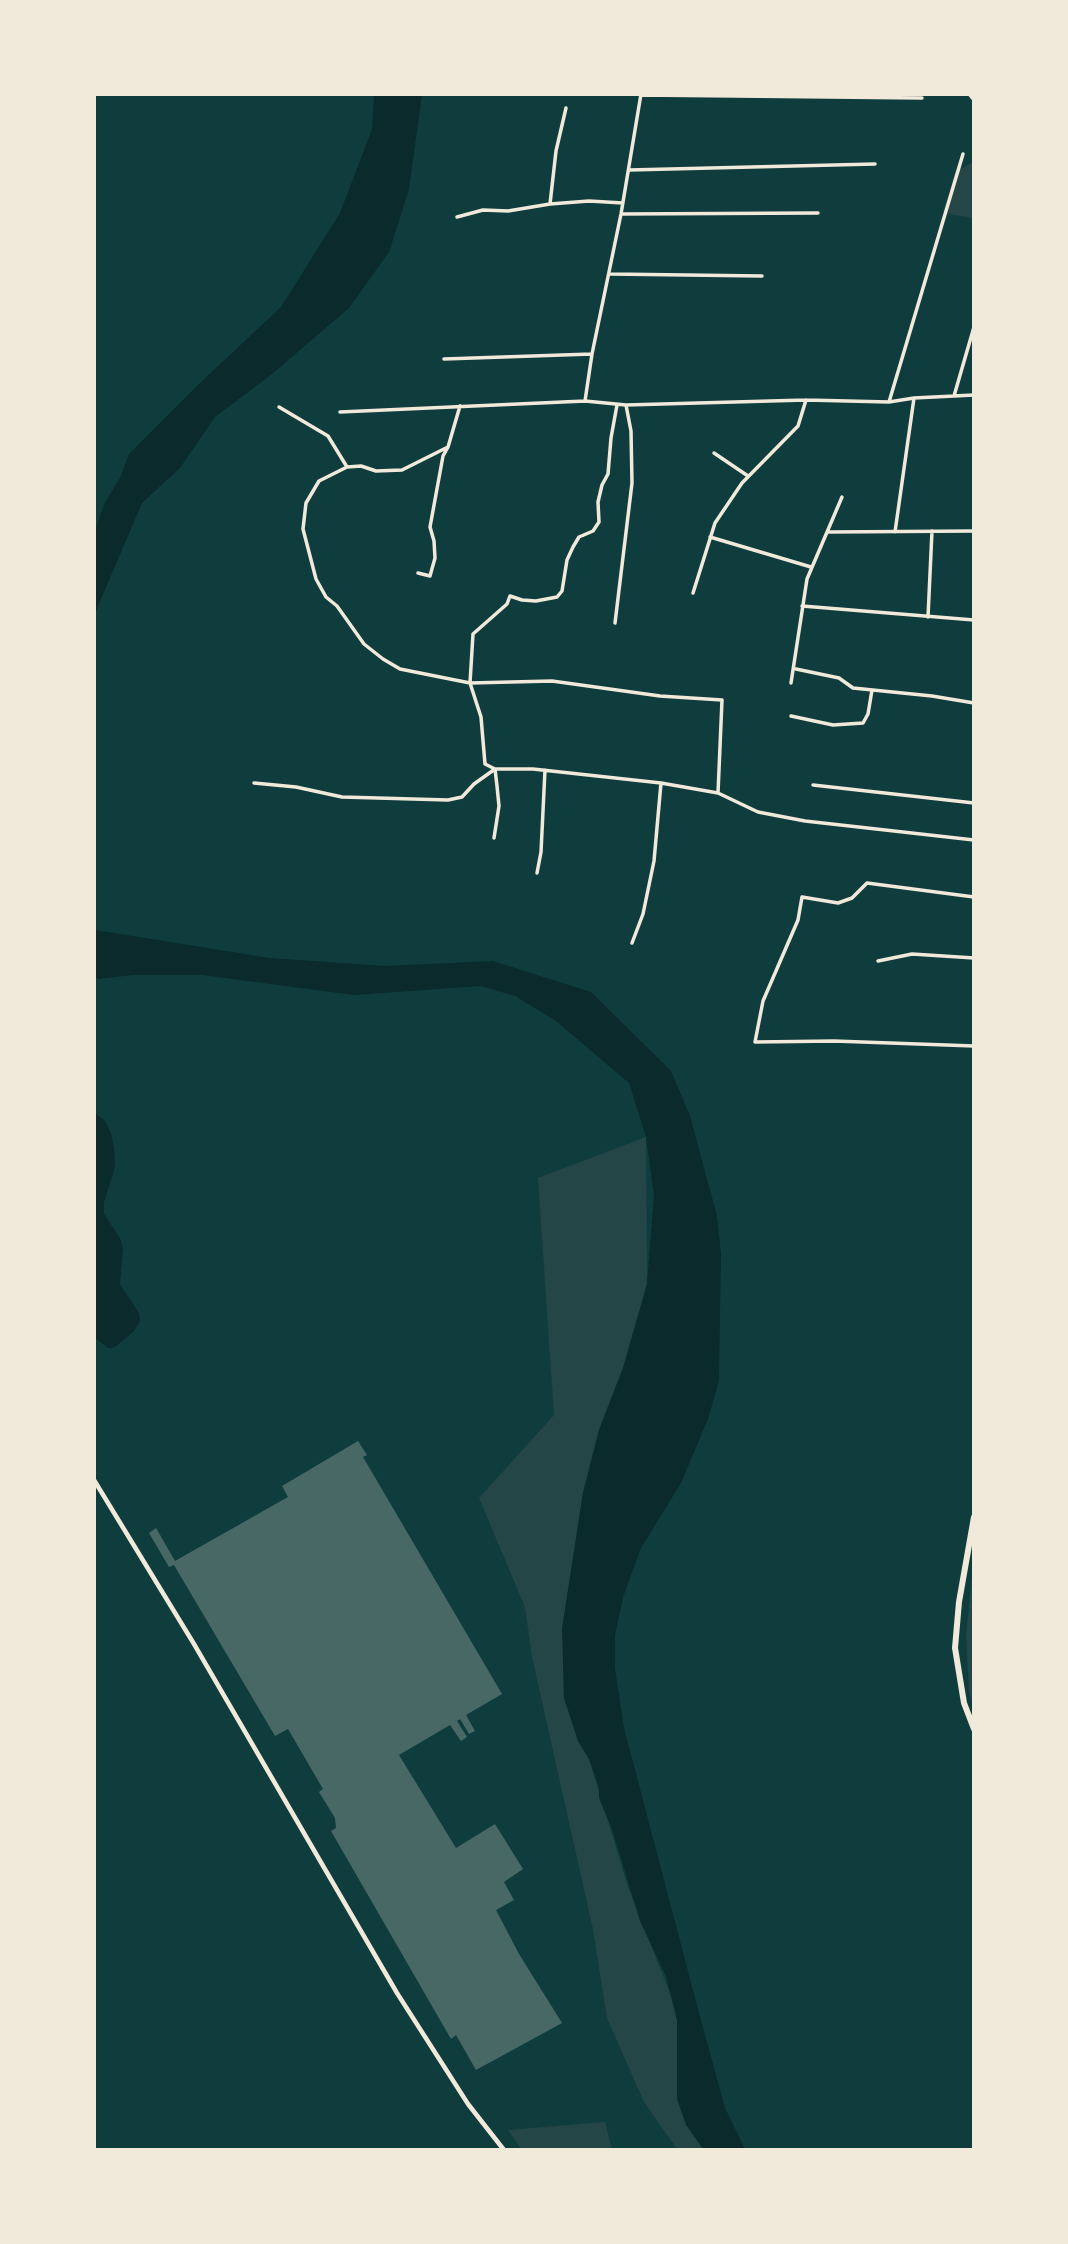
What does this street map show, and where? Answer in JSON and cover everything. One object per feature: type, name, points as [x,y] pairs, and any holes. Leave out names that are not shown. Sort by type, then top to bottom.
[{"type":"highway","points":[[974,1517],[959,1602],[955,1648],[961,1691],[974,1729]]},
{"type":"street","points":[[969,94],[974,100]]},
{"type":"street","points":[[584,401],[621,215],[641,95],[922,98]]},
{"type":"street","points":[[550,204],[556,151],[566,107]]},
{"type":"street","points":[[889,402],[963,154]]},
{"type":"street","points":[[629,170],[875,164]]},
{"type":"street","points":[[457,217],[483,210],[508,211],[550,204],[589,201],[623,203]]},
{"type":"street","points":[[621,215],[818,213]]},
{"type":"street","points":[[610,274],[762,276]]},
{"type":"street","points":[[954,396],[974,327]]},
{"type":"street","points":[[444,359],[592,354]]},
{"type":"street","points":[[340,412],[584,401],[626,405],[806,400],[889,402],[914,398],[974,396]]},
{"type":"street","points":[[895,533],[914,398]]},
{"type":"street","points":[[693,593],[715,523],[748,476],[798,426],[806,400]]},
{"type":"street","points":[[617,404],[608,474],[598,502],[599,522],[593,531],[579,537],[573,547],[567,560],[562,591],[557,597],[536,601],[510,596],[507,604],[473,634],[470,682],[481,718],[485,764],[495,769],[545,770],[661,783],[718,793],[758,812],[805,821],[974,840]]},
{"type":"street","points":[[615,623],[632,483],[631,431],[626,405]]},
{"type":"street","points":[[418,573],[430,576],[435,558],[435,541],[430,527],[443,456],[460,406]]},
{"type":"street","points":[[279,407],[328,436],[347,467]]},
{"type":"street","points":[[448,447],[402,470],[376,471],[361,466],[347,467],[319,481],[306,503],[303,529],[316,579],[326,597],[337,606],[364,644],[400,669],[470,682],[552,681],[660,696],[722,699],[718,793]]},
{"type":"street","points":[[714,453],[748,476]]},
{"type":"street","points":[[791,683],[802,606],[811,567],[829,532],[842,497]]},
{"type":"street","points":[[928,617],[932,531]]},
{"type":"street","points":[[829,532],[974,531]]},
{"type":"street","points":[[710,537],[811,567]]},
{"type":"street","points":[[802,606],[974,620]]},
{"type":"street","points":[[795,668],[839,678],[853,688],[974,703]]},
{"type":"street","points":[[791,716],[832,725],[863,723],[868,714],[872,690]]},
{"type":"street","points":[[254,783],[296,787],[342,797],[448,800],[462,797],[474,784],[495,769]]},
{"type":"street","points":[[494,838],[499,806],[495,769]]},
{"type":"street","points":[[537,873],[541,852],[545,770]]},
{"type":"street","points":[[632,943],[643,914],[654,861],[661,783]]},
{"type":"street","points":[[813,785],[974,803]]},
{"type":"street","points":[[974,897],[867,883],[852,898],[838,903],[802,897],[798,920],[763,1001],[755,1041],[974,1046]]},
{"type":"street","points":[[878,961],[912,954],[974,958]]},
{"type":"street","points":[[94,1480],[194,1644],[397,1993],[468,2104],[504,2150]]},
{"type":"shaded area","points":[[374,95],[422,95],[409,189],[389,252],[349,308],[272,374],[215,417],[180,468],[142,503],[95,613],[95,530],[105,502],[120,478],[129,454],[281,307],[340,213],[372,129]]},
{"type":"shaded area","points":[[972,163],[973,218],[943,213],[955,172]]},
{"type":"shaded area","points":[[95,930],[270,958],[385,966],[493,961],[591,992],[671,1071],[690,1116],[717,1216],[721,1254],[719,1381],[708,1419],[681,1483],[641,1548],[623,1597],[615,1635],[615,1669],[624,1728],[699,2013],[725,2108],[745,2149],[703,2149],[686,2125],[677,2099],[677,2020],[666,1976],[640,1921],[612,1829],[599,1798],[599,1788],[589,1759],[578,1741],[564,1698],[562,1629],[583,1493],[599,1430],[623,1368],[647,1284],[654,1195],[646,1137],[629,1083],[556,1021],[515,996],[481,986],[354,995],[202,975],[132,975],[99,979],[95,977]]},
{"type":"shaded area","points":[[94,1112],[105,1121],[114,1148],[115,1167],[104,1202],[104,1214],[120,1238],[123,1249],[120,1284],[139,1313],[140,1321],[134,1331],[114,1348],[108,1348],[95,1338]]},
{"type":"shaded area","points":[[646,1137],[647,1284],[623,1368],[599,1430],[583,1493],[562,1629],[578,1741],[589,1759],[628,1887],[671,1996],[677,2020],[678,2053],[705,2149],[677,2149],[644,2102],[607,2018],[593,1929],[532,1657],[525,1607],[479,1498],[554,1415],[538,1178]]},
{"type":"shaded area","points":[[973,1564],[973,1703],[969,1692],[966,1637]]},
{"type":"shaded area","points":[[605,2122],[612,2149],[521,2149],[508,2130]]},
{"type":"building","points":[[358,1441],[367,1455],[363,1457],[502,1694],[466,1715],[475,1731],[469,1734],[460,1719],[457,1721],[467,1737],[461,1741],[450,1725],[399,1755],[456,1848],[495,1824],[523,1869],[504,1882],[514,1900],[496,1910],[519,1954],[562,2023],[476,2070],[456,2035],[451,2039],[331,1831],[336,1828],[335,1818],[319,1792],[323,1789],[288,1729],[275,1736],[174,1565],[169,1567],[149,1533],[156,1528],[175,1561],[288,1497],[282,1486]]}]
